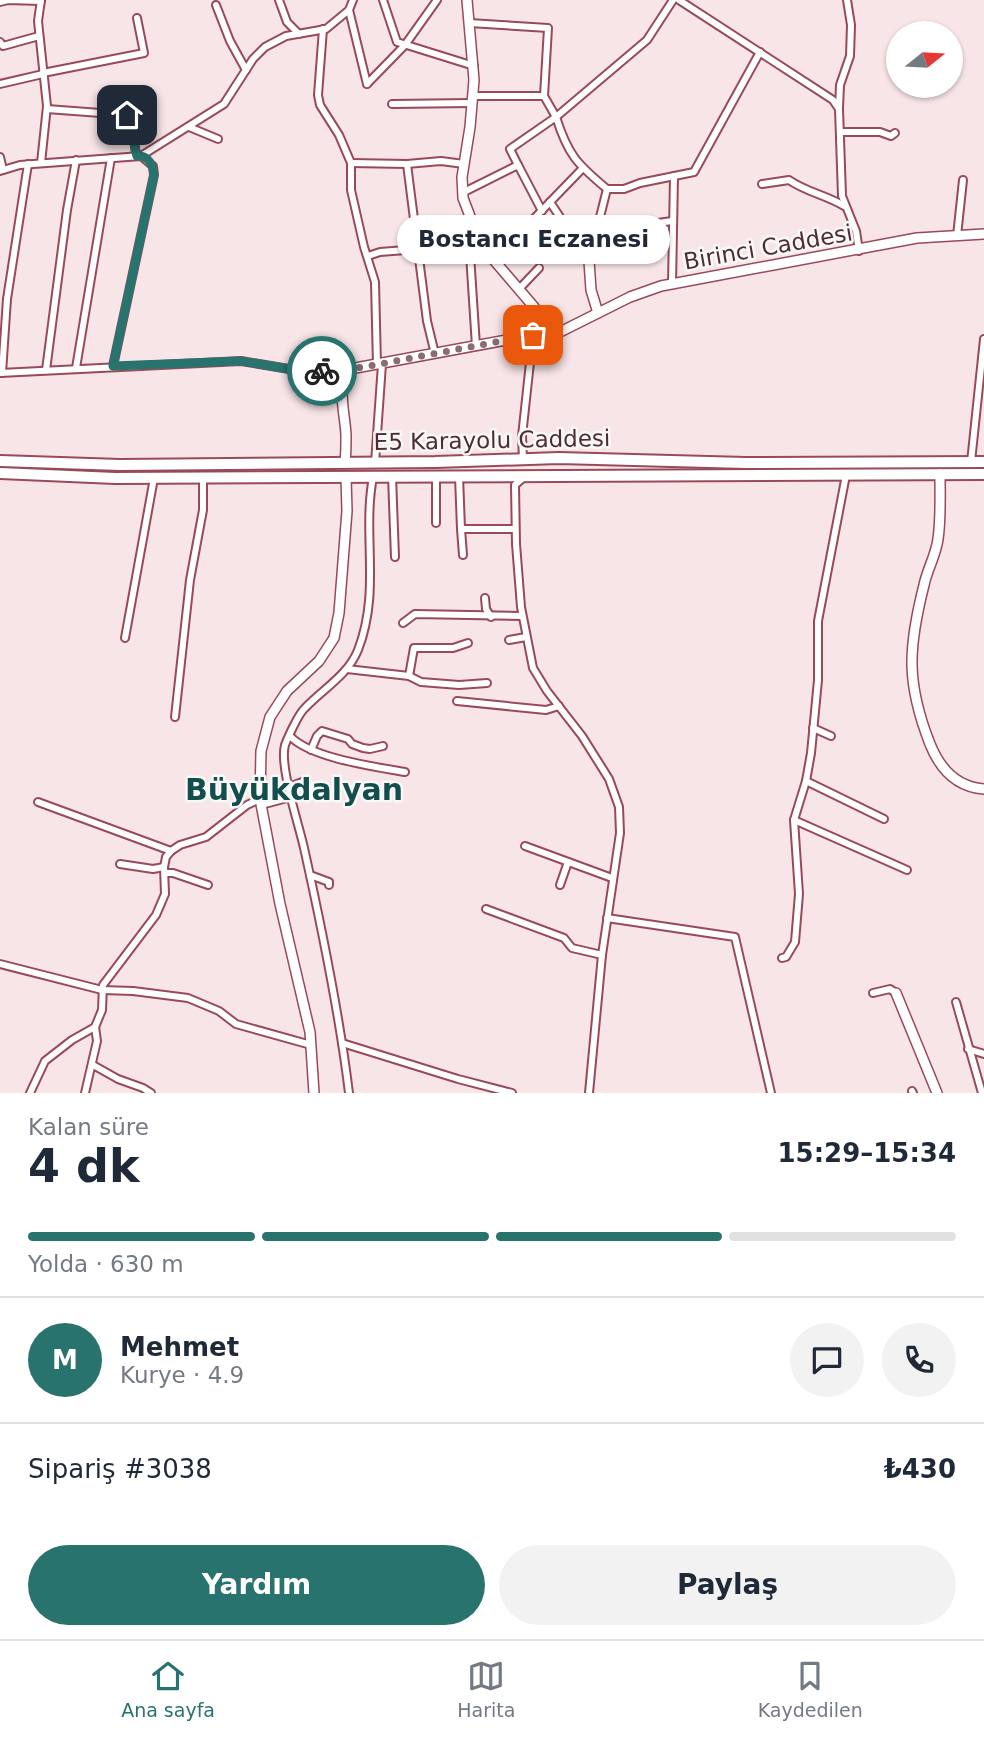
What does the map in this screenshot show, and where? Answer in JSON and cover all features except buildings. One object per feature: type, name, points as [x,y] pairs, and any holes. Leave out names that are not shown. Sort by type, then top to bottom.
[{"type":"highway","name":"E5 Karayolu Caddesi","points":[[0,461],[120,465],[511,459],[746,463],[984,462]]},
{"type":"highway","points":[[511,459],[511,476]]},
{"type":"highway","points":[[527,459],[528,476]]},
{"type":"highway","name":"E5 Karayolu Caddesi","points":[[0,473],[154,478],[984,474]]},
{"type":"street","points":[[279,0],[288,22],[299,34]]},
{"type":"street","points":[[0,157],[1,170],[28,164],[139,156],[224,104],[253,59],[265,47],[286,36],[335,24],[349,10],[353,0]]},
{"type":"street","points":[[383,0],[397,41],[474,66]]},
{"type":"street","points":[[349,10],[367,84],[405,45],[437,0]]},
{"type":"street","points":[[467,0],[474,66],[463,193],[481,245],[544,321],[552,336]]},
{"type":"street","points":[[542,211],[510,149],[556,117],[647,40],[673,0]]},
{"type":"street","points":[[679,0],[833,100],[839,109]]},
{"type":"street","points":[[847,0],[851,25],[850,56],[840,85],[839,109],[842,196],[856,231],[859,251]]},
{"type":"street","points":[[0,2],[41,1],[38,21],[47,110],[41,163]]},
{"type":"street","points":[[216,5],[230,41],[246,70]]},
{"type":"street","points":[[0,84],[144,53],[137,18]]},
{"type":"street","points":[[470,23],[548,29],[544,96],[556,117],[566,148],[582,169],[607,189],[624,189],[694,172],[760,52]]},
{"type":"street","points":[[323,29],[318,95],[320,105],[339,135],[351,163],[351,190],[375,282],[379,364],[375,463]]},
{"type":"street","points":[[0,42],[3,46],[39,36]]},
{"type":"street","points":[[392,104],[544,96]]},
{"type":"street","points":[[47,110],[127,115],[133,124],[133,141],[139,156],[153,166],[154,175],[113,366]]},
{"type":"street","points":[[190,127],[218,139]]},
{"type":"street","points":[[840,132],[883,136],[895,133]]},
{"type":"street","points":[[76,368],[111,158]]},
{"type":"street","points":[[46,370],[65,220],[76,160]]},
{"type":"street","points":[[351,163],[407,164],[441,161],[464,164]]},
{"type":"street","points":[[1,373],[7,299],[28,164]]},
{"type":"street","points":[[407,164],[427,321],[435,354]]},
{"type":"street","points":[[463,193],[519,165]]},
{"type":"street","points":[[494,260],[582,169]]},
{"type":"street","points":[[671,285],[674,177]]},
{"type":"street","points":[[762,184],[789,180],[802,189],[829,197],[844,206]]},
{"type":"street","points":[[957,236],[963,180]]},
{"type":"street","points":[[598,313],[589,261],[607,189]]},
{"type":"street","points":[[550,202],[589,261]]},
{"type":"street","points":[[598,221],[630,227],[672,221]]},
{"type":"street","points":[[474,230],[469,244],[476,346]]},
{"type":"street","name":"Birinci Caddesi","points":[[1,373],[241,361],[310,371],[350,369],[533,335],[552,336],[630,297],[671,285],[918,238],[984,234]]},
{"type":"street","points":[[368,256],[380,252],[469,244]]},
{"type":"street","points":[[519,289],[539,268]]},
{"type":"street","points":[[527,459],[522,436],[533,335]]},
{"type":"street","points":[[971,462],[983,372],[984,339]]},
{"type":"street","points":[[345,463],[342,392],[344,377],[350,369]]},
{"type":"street","points":[[940,474],[939,538],[924,583],[912,649],[911,672],[923,727],[934,754],[955,780],[967,786],[984,789]]},
{"type":"street","points":[[782,958],[792,950],[795,942],[799,894],[794,820],[806,781],[813,729],[818,716],[819,612],[846,475]]},
{"type":"street","points":[[392,476],[395,557]]},
{"type":"street","points":[[528,476],[514,485],[514,496],[522,616],[533,667],[582,736],[608,779],[619,807],[620,833],[602,955],[589,1093]]},
{"type":"street","points":[[175,717],[190,580],[202,510],[203,477]]},
{"type":"street","points":[[314,1093],[311,1045],[260,802],[261,751],[270,718],[287,691],[319,661],[334,638],[339,612],[347,511],[346,477]]},
{"type":"street","points":[[349,1093],[310,875],[290,797],[284,759],[285,745],[303,709],[347,668],[359,648],[372,577],[369,500],[373,477]]},
{"type":"street","points":[[436,477],[436,523]]},
{"type":"street","points":[[459,477],[463,555]]},
{"type":"street","points":[[125,638],[154,478]]},
{"type":"street","points":[[514,496],[522,497]]},
{"type":"street","points":[[461,529],[515,528]]},
{"type":"street","points":[[485,598],[491,617]]},
{"type":"street","points":[[403,623],[415,614],[522,616]]},
{"type":"street","points":[[509,640],[526,637]]},
{"type":"street","points":[[409,676],[414,648],[453,648],[468,643]]},
{"type":"street","points":[[347,668],[409,676],[421,682],[459,685],[488,683]]},
{"type":"street","points":[[457,701],[546,710],[559,706]]},
{"type":"street","points":[[813,729],[831,736]]},
{"type":"street","points":[[311,750],[321,731],[348,738],[352,744],[362,748],[383,746]]},
{"type":"street","points":[[290,736],[311,750],[374,767],[405,772]]},
{"type":"street","points":[[289,787],[305,781]]},
{"type":"street","points":[[806,781],[884,819]]},
{"type":"street","points":[[85,1093],[97,1041],[95,1027],[102,1010],[103,985],[156,915],[166,894],[166,857],[180,845],[206,837],[247,804],[290,797]]},
{"type":"street","points":[[38,802],[171,851]]},
{"type":"street","points":[[794,820],[907,870]]},
{"type":"street","points":[[525,846],[612,878]]},
{"type":"street","points":[[561,885],[568,862]]},
{"type":"street","points":[[120,864],[165,870],[208,885]]},
{"type":"street","points":[[310,875],[322,878],[329,882],[329,885]]},
{"type":"street","points":[[486,909],[565,938],[572,948],[602,955]]},
{"type":"street","points":[[607,918],[735,937],[771,1093]]},
{"type":"street","points":[[0,964],[102,990],[133,991],[188,999],[219,1011],[236,1024],[311,1045]]},
{"type":"street","points":[[873,993],[890,989],[896,993],[937,1093]]},
{"type":"street","points":[[956,1002],[982,1093]]},
{"type":"street","points":[[30,1093],[45,1061],[72,1040],[95,1027]]},
{"type":"street","points":[[342,1043],[512,1093]]},
{"type":"street","points":[[968,1049],[984,1054]]},
{"type":"street","points":[[93,1065],[151,1093]]},
{"type":"way so far","points":[[322,371],[364,367],[533,335]]},
{"type":"place","name":"Bostancı Eczanesi","points":[[533,335]]},
{"type":"district","name":"Büyükdalyan","points":[[294,789]]},
{"type":"route","points":[[127,115],[133,124],[133,141],[137,156],[141,156],[153,166],[154,175],[113,366],[241,361],[322,371]]}]
